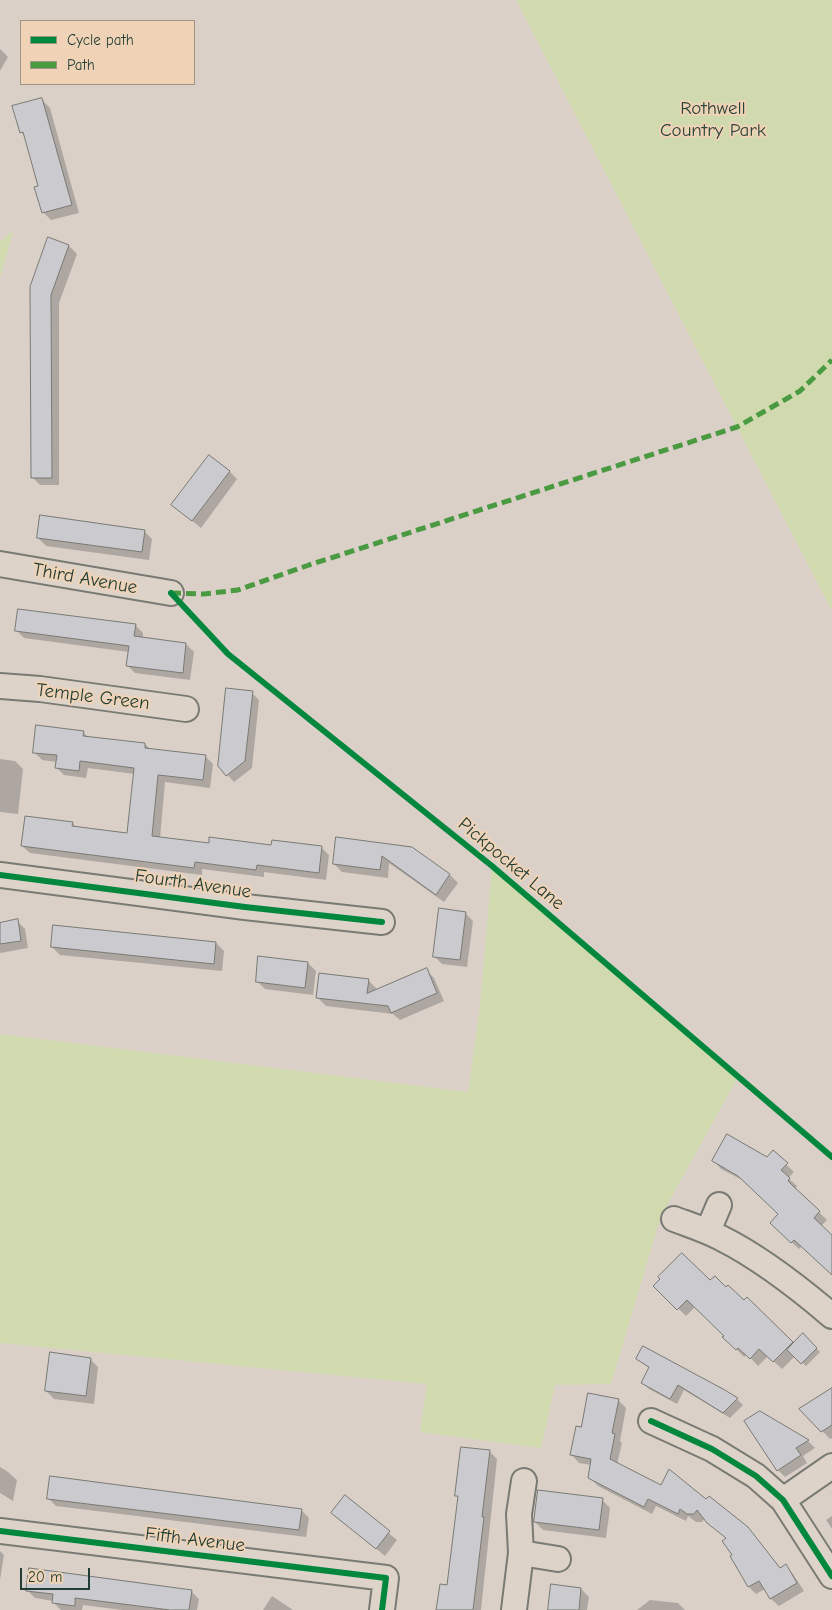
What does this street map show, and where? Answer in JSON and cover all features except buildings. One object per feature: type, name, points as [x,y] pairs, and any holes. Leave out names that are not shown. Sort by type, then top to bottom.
[{"type":"street","name":"Third Avenue","points":[[0,564],[171,593]]},
{"type":"street","name":"Temple Green","points":[[0,686],[40,689],[186,709]]},
{"type":"street","name":"Fourth Avenue","points":[[0,875],[245,907],[382,922]]},
{"type":"street","points":[[708,1232],[719,1205]]},
{"type":"street","points":[[674,1219],[723,1238],[807,1294],[832,1316]]},
{"type":"street","points":[[651,1421],[712,1449],[756,1476],[783,1500],[832,1576]]},
{"type":"street","points":[[783,1500],[832,1466]]},
{"type":"street","points":[[514,1610],[522,1553],[519,1514],[524,1480]]},
{"type":"street","name":"Fifth Avenue","points":[[0,1531],[386,1578],[382,1610]]},
{"type":"street","points":[[522,1553],[558,1558]]},
{"type":"green space","name":"Rothwell Country Park","points":[[516,0],[832,0],[832,611]]},
{"type":"green space","points":[[11,232],[13,233],[0,278],[0,242]]},
{"type":"green space","points":[[492,866],[621,980],[738,1077],[661,1216],[611,1384],[555,1385],[541,1448],[420,1432],[427,1384],[0,1343],[0,1034],[468,1092],[480,1007]]},
{"type":"marked path","points":[[171,593],[204,594],[238,590],[309,565],[737,427],[800,391],[832,360]]},
{"type":"cycle path","name":"Pickpocket Lane","points":[[171,593],[228,654],[492,866],[832,1157]]},
{"type":"cycle path","points":[[0,875],[245,907],[382,922]]},
{"type":"cycle path","points":[[651,1421],[712,1449],[756,1476],[783,1500],[832,1576]]},
{"type":"cycle path","points":[[0,1531],[386,1578],[382,1610]]}]
